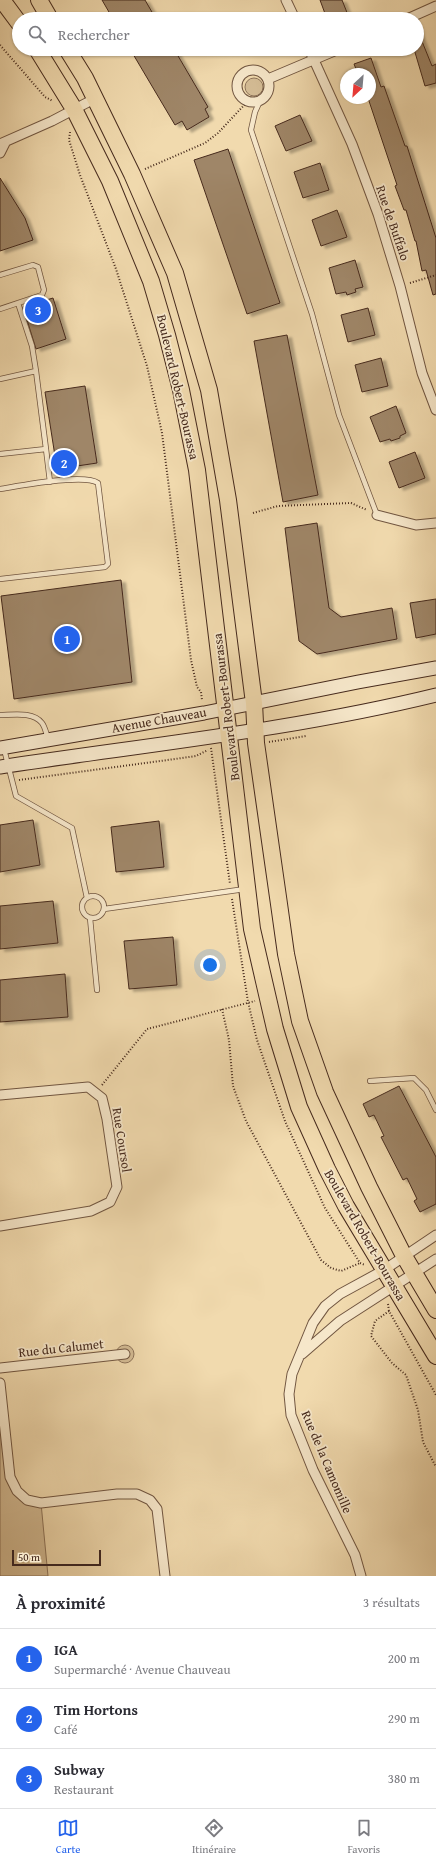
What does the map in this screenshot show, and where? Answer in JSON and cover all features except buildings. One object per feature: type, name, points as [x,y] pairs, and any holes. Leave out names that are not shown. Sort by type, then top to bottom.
[{"type":"highway","points":[[2,0],[12,14]]},
{"type":"highway","points":[[39,0],[46,12]]},
{"type":"highway","name":"Boulevard Robert-Bourassa","points":[[41,56],[74,109],[110,181],[151,281],[181,390],[197,470],[252,929],[275,1029],[299,1107],[346,1206],[384,1270],[391,1294],[436,1356]]},
{"type":"highway","name":"Boulevard Robert-Bourassa","points":[[72,56],[132,174],[175,273],[209,390],[228,500],[254,703],[255,730],[286,954],[300,1021],[325,1092],[369,1187],[404,1256],[436,1310]]},
{"type":"main road","name":"Avenue Chauveau","points":[[2,747],[254,703],[436,668]]},
{"type":"main road","points":[[4,766],[228,735],[373,709],[436,695]]},
{"type":"street","points":[[286,0],[292,12]]},
{"type":"street","points":[[423,12],[436,6]]},
{"type":"street","name":"Rue de Buffalo","points":[[312,56],[352,144],[378,214],[400,286],[422,373],[436,410]]},
{"type":"street","points":[[268,79],[323,56]]},
{"type":"street","points":[[251,70],[256,70],[261,72],[268,79],[270,84],[268,94],[260,101],[247,102],[241,97],[237,88],[239,78],[242,74],[251,70]]},
{"type":"street","points":[[0,153],[3,143],[94,99]]},
{"type":"street","points":[[377,515],[416,525],[436,523]]},
{"type":"street","points":[[0,1095],[88,1086],[96,1093]]},
{"type":"street","name":"Rue Coursol","points":[[0,1226],[91,1211],[110,1202],[117,1187],[107,1119],[102,1098],[96,1093]]},
{"type":"street","name":"Rue de la Camomille","points":[[361,1576],[354,1555],[313,1470],[292,1416],[289,1394],[292,1374],[313,1323],[325,1306],[340,1294],[384,1270],[436,1235]]},
{"type":"street","name":"Rue de la Camomille","points":[[300,1356],[340,1321],[391,1294],[414,1273],[436,1259]]},
{"type":"street","name":"Rue du Calumet","points":[[0,1368],[126,1354]]},
{"type":"street","points":[[0,1384],[10,1477],[17,1492],[27,1500],[40,1503],[117,1494],[137,1494],[150,1500],[157,1509],[165,1576]]},
{"type":"lane","points":[[260,101],[255,112],[251,130],[312,314],[339,415],[377,515]]},
{"type":"lane","points":[[0,274],[33,265],[38,267],[44,290],[42,295],[0,309]]},
{"type":"lane","points":[[18,303],[32,346],[50,482]]},
{"type":"lane","points":[[0,379],[36,371]]},
{"type":"lane","points":[[0,454],[46,449]]},
{"type":"lane","points":[[0,489],[67,479],[94,480],[98,484],[108,564],[105,567],[0,579]]},
{"type":"lane","points":[[0,715],[25,715],[37,718],[42,723],[48,739]]},
{"type":"lane","points":[[2,747],[4,766],[12,780],[16,796],[72,828],[87,898],[82,907],[84,914],[90,918],[101,915],[104,909],[100,899],[94,896],[87,898]]},
{"type":"lane","points":[[104,909],[247,888]]},
{"type":"lane","points":[[90,918],[97,990]]},
{"type":"lane","points":[[370,1081],[414,1078],[426,1090],[436,1110]]},
{"type":"path","points":[[0,45],[45,97],[57,103]]},
{"type":"path","points":[[132,174],[204,143],[218,133],[247,102]]},
{"type":"path","points":[[70,126],[69,140],[80,175],[116,269],[147,366],[162,433],[191,660],[197,687],[201,692]]},
{"type":"path","points":[[400,286],[436,275]]},
{"type":"path","points":[[253,512],[278,506],[351,503],[377,515]]},
{"type":"path","points":[[12,780],[196,756],[205,753],[211,747]]},
{"type":"path","points":[[96,1093],[147,1029],[260,1000]]},
{"type":"path","points":[[222,1009],[229,1040],[233,1086],[246,1121],[321,1260],[332,1268],[341,1271],[360,1263]]},
{"type":"path","points":[[391,1294],[389,1311],[436,1394]]},
{"type":"path","points":[[389,1311],[375,1321],[371,1336],[392,1363],[406,1375],[418,1410],[423,1442],[436,1467]]},
{"type":"shaded area","points":[[254,78],[260,81],[263,87],[260,93],[254,96],[248,93],[245,87],[248,81]]},
{"type":"shaded area","points":[[125,1345],[131,1348],[134,1354],[131,1360],[125,1363],[119,1360],[116,1354],[119,1348]]},
{"type":"shaded area","points":[[0,1384],[17,1491],[41,1503],[48,1576],[0,1576]]},
{"type":"place","name":"Subway","points":[[38,310]]},
{"type":"place","name":"Tim Hortons","points":[[64,463]]},
{"type":"place","name":"IGA","points":[[67,639]]}]
